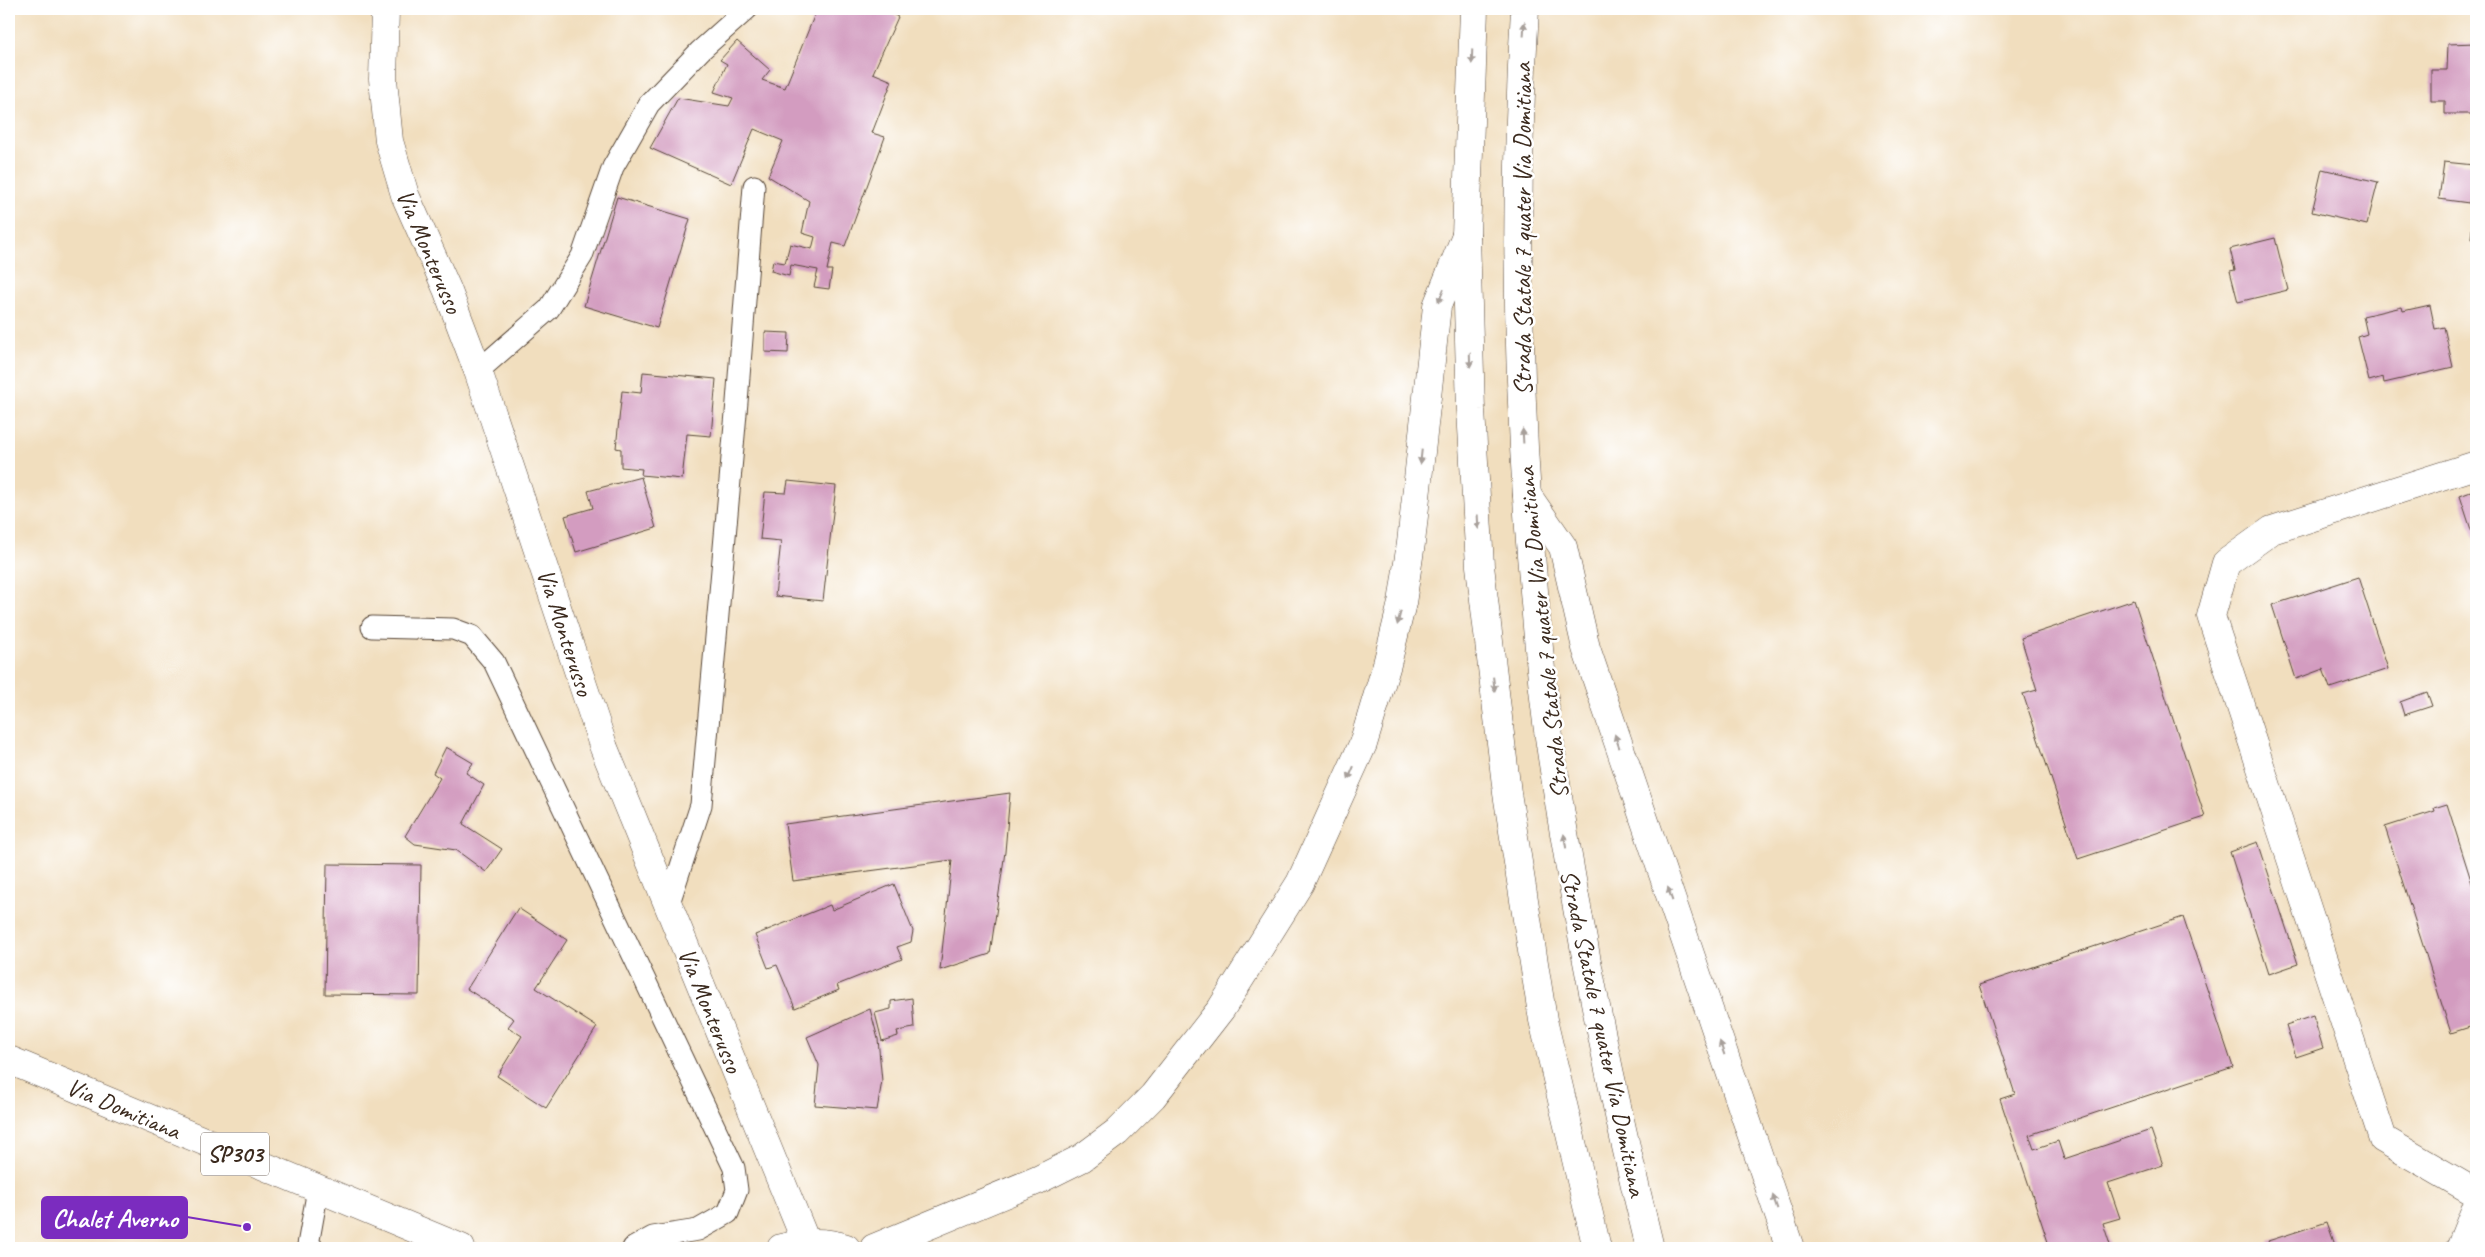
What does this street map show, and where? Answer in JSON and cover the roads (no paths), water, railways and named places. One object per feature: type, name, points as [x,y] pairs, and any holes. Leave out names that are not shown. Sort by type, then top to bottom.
[{"type":"main road","name":"Via Monterusso","points":[[385,9],[383,79],[388,142],[405,195],[447,288],[478,371],[604,748],[668,906],[793,1245]]},
{"type":"main road","name":"Strada Statale 7 quater Via Domitiana","points":[[1474,9],[1466,235],[1471,410],[1480,566],[1507,793],[1543,1020],[1596,1248]]},
{"type":"main road","name":"Strada Statale 7 quater Via Domitiana","points":[[1525,9],[1519,130],[1518,255],[1520,364],[1526,494],[1548,727],[1578,920],[1605,1056],[1650,1248]]},
{"type":"main road","points":[[874,1248],[1038,1180],[1082,1158],[1117,1132],[1153,1096],[1221,1009],[1300,883],[1363,744],[1389,655],[1402,604],[1411,543],[1437,306],[1466,235]]},
{"type":"main road","points":[[2476,465],[2272,530],[2226,563],[2211,616],[2383,1139],[2476,1192]]},
{"type":"main road","points":[[1526,494],[1563,547],[1586,648],[1790,1248]]},
{"type":"main road","name":"Via Domitiana","points":[[9,1060],[461,1248]]},
{"type":"main road","points":[[2460,1248],[2476,1208]]},
{"type":"main road","points":[[793,1245],[825,1243],[846,1248]]},
{"type":"lane","points":[[478,371],[549,309],[582,256],[613,167],[649,104],[700,51],[747,9]]},
{"type":"lane","points":[[668,906],[701,806],[754,186]]},
{"type":"lane","points":[[372,627],[453,629],[472,636],[494,662],[734,1168],[738,1190],[728,1212],[698,1230],[653,1236],[633,1248]]},
{"type":"lane","points":[[313,1248],[308,1245],[318,1189]]},
{"type":"place","name":"Chalet Averno","points":[[247,1227]]}]
